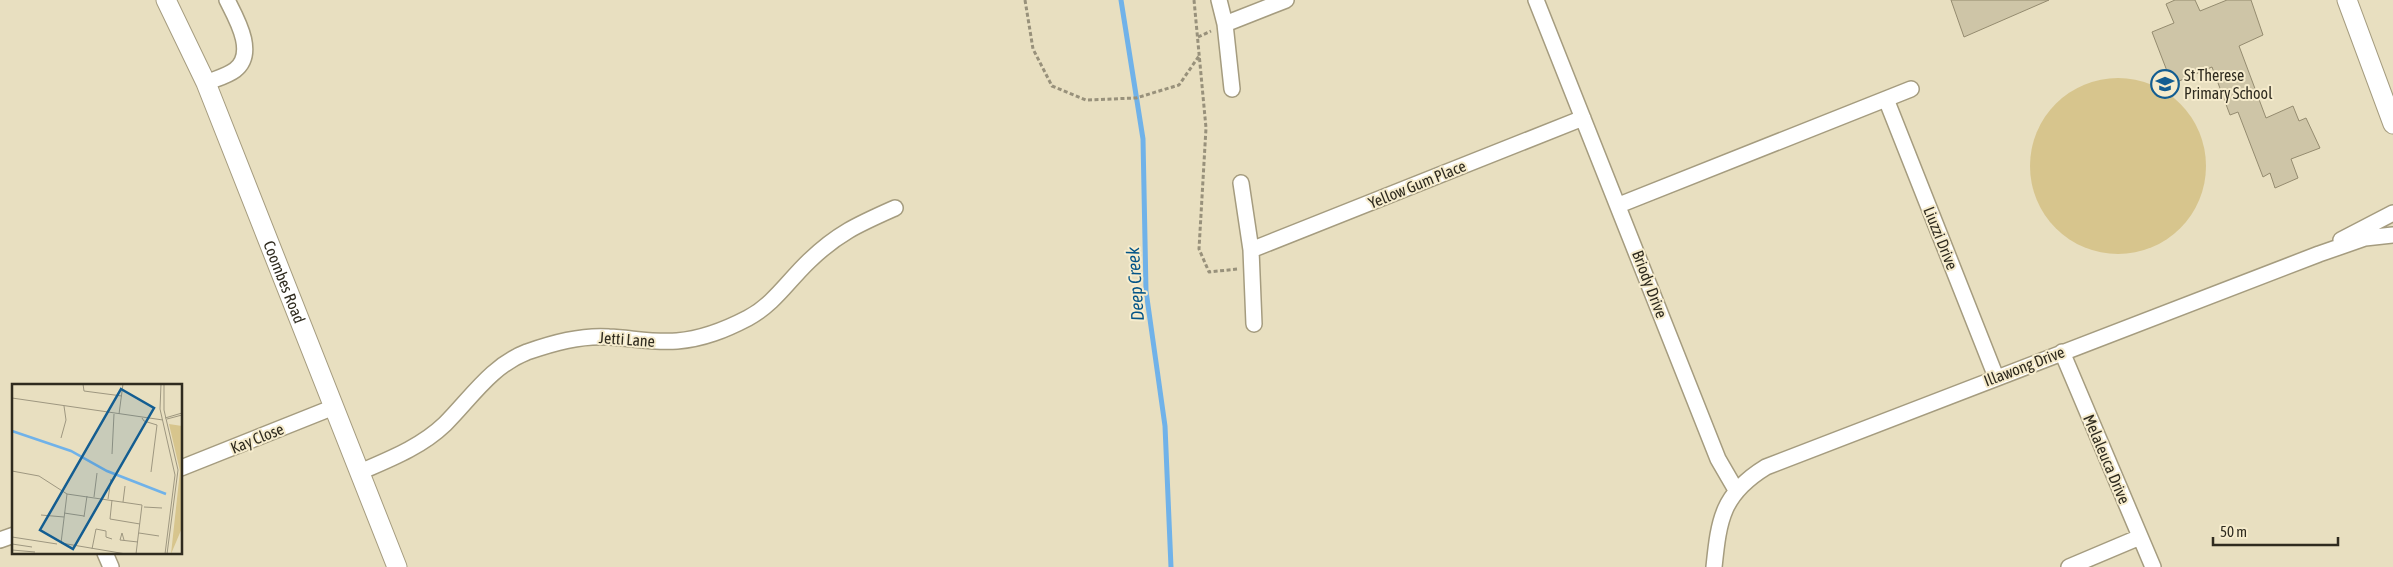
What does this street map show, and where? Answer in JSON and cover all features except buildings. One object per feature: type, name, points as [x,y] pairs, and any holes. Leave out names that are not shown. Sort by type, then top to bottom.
[{"type":"street","name":"Coombes Road","points":[[166,0],[206,83],[397,567]]},
{"type":"street","points":[[206,83],[235,70],[242,61],[243,38],[227,0]]},
{"type":"street","points":[[1219,0],[1225,24],[1232,89]]},
{"type":"street","points":[[1225,24],[1286,0]]},
{"type":"street","name":"Briody Drive","points":[[1536,0],[1619,205],[1718,459],[1727,478],[1736,490]]},
{"type":"street","points":[[2347,0],[2393,124]]},
{"type":"street","points":[[2372,65],[2393,108]]},
{"type":"street","points":[[1619,205],[1911,89]]},
{"type":"street","name":"Liuzzi Drive","points":[[1886,99],[1996,377]]},
{"type":"street","name":"Yellow Gum Place","points":[[1252,250],[1583,118]]},
{"type":"street","points":[[1241,183],[1252,250],[1254,324]]},
{"type":"street","name":"Jetti Lane","points":[[360,472],[406,451],[427,438],[445,424],[489,376],[524,354],[546,346],[589,337],[609,337],[654,342],[696,339],[733,325],[768,304],[807,263],[840,234],[895,208]]},
{"type":"street","name":"Illawong Drive","points":[[2319,254],[2360,228],[2393,213]]},
{"type":"street","name":"Illawong Drive","points":[[1736,490],[1750,476],[1780,461],[1996,377],[2319,254],[2365,238],[2393,235]]},
{"type":"street","name":"Melaleuca Drive","points":[[2062,352],[2153,567]]},
{"type":"street","name":"Kay Close","points":[[182,468],[334,407]]},
{"type":"street","points":[[1714,567],[1720,520],[1726,505],[1736,490]]},
{"type":"street","points":[[0,540],[12,536]]},
{"type":"street","points":[[2069,567],[2140,537]]},
{"type":"street","points":[[105,554],[111,567]]},
{"type":"path","points":[[1025,0],[1033,49],[1052,86],[1086,100],[1136,98],[1179,85],[1199,56]]},
{"type":"path","points":[[1194,0],[1206,128],[1199,250],[1209,272],[1252,267]]},
{"type":"shaded area","points":[[2109,78],[2127,78],[2160,88],[2186,110],[2196,124],[2202,140],[2206,166],[2202,192],[2196,208],[2174,234],[2160,244],[2144,250],[2127,254],[2109,254],[2076,244],[2050,222],[2040,208],[2034,192],[2030,175],[2030,157],[2040,124],[2062,98],[2076,88],[2092,82]]},
{"type":"waterway","name":"Deep Creek","points":[[1121,0],[1143,139],[1146,291],[1165,426],[1171,567]]},
{"type":"place","name":"St Therese Primary School","points":[[2165,84]]}]
